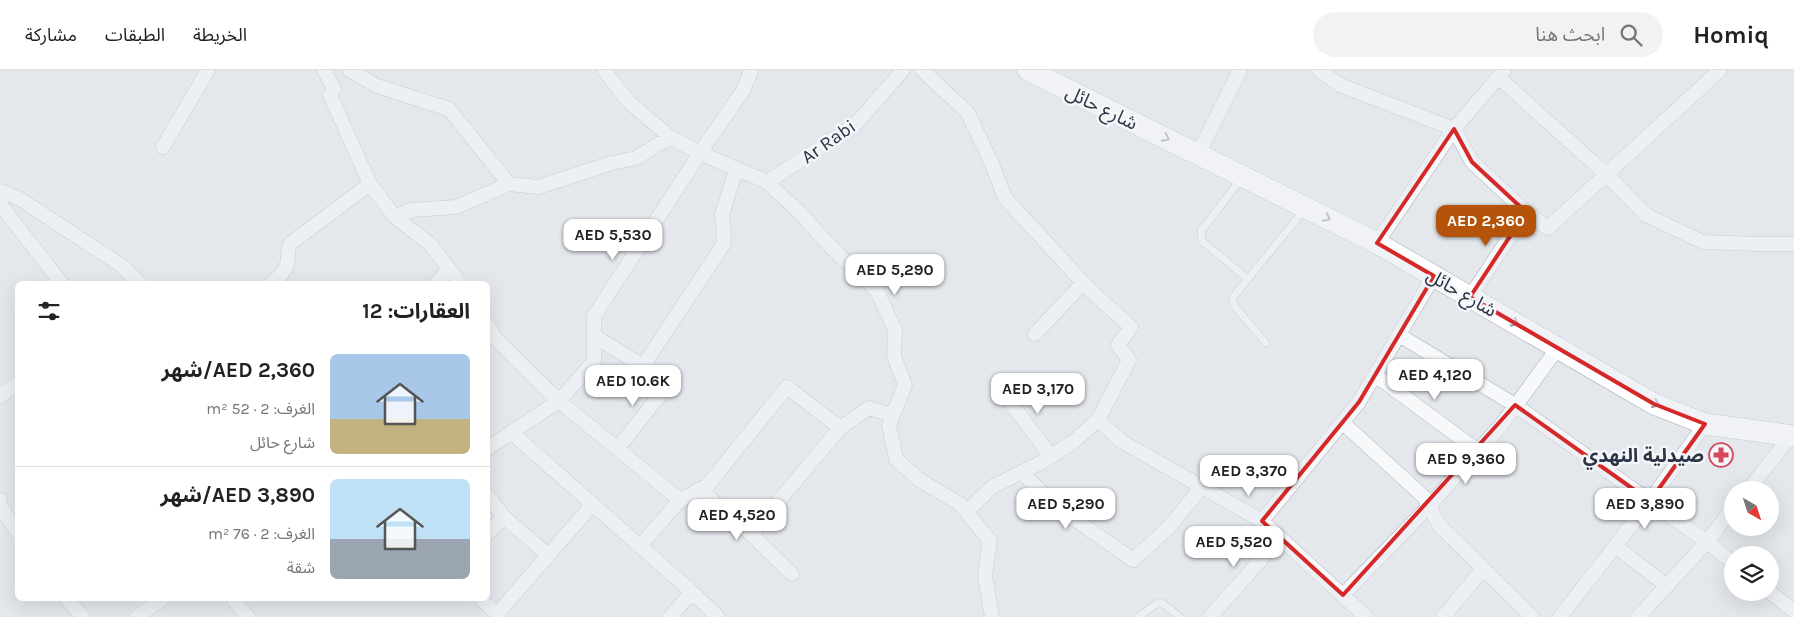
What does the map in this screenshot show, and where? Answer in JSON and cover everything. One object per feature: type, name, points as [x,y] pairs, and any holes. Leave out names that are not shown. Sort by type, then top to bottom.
[{"type":"main road","name":"شارع حائل","points":[[1028,70],[1377,243],[1654,404],[1705,424],[1792,436]]},
{"type":"street","points":[[164,147],[208,70]]},
{"type":"street","points":[[324,70],[334,90],[330,95],[370,184],[395,217],[430,244],[458,281]]},
{"type":"street","points":[[349,70],[377,86],[450,110],[509,184]]},
{"type":"street","points":[[604,70],[628,102],[670,137],[700,153],[767,182],[877,291],[895,330],[894,356],[905,385],[889,424],[896,459],[918,479],[960,504],[990,541],[985,576],[992,617]]},
{"type":"street","points":[[490,447],[559,401],[594,361],[594,316],[744,89],[751,70]]},
{"type":"street","name":"Ar Rabi","points":[[767,182],[856,125],[903,70]]},
{"type":"street","points":[[922,70],[968,113],[992,164],[1005,198],[1083,283],[1131,327],[1118,345],[1129,360],[1098,420],[1073,442],[1051,456],[992,487],[966,512]]},
{"type":"street","points":[[1198,154],[1240,70]]},
{"type":"street","points":[[1319,70],[1340,85],[1454,130],[1472,162],[1526,212],[1548,228],[1720,70]]},
{"type":"street","points":[[1377,243],[1454,130],[1501,74],[1646,215],[1703,242],[1794,244]]},
{"type":"street","points":[[395,217],[411,210],[456,207],[509,184],[538,187],[612,163],[636,158],[670,137]]},
{"type":"street","points":[[643,366],[723,245],[722,215],[736,169]]},
{"type":"street","points":[[274,281],[284,272],[288,263],[287,251],[291,244],[370,184]]},
{"type":"street","points":[[0,191],[20,200],[122,266],[137,281]]},
{"type":"street","points":[[0,204],[60,281]]},
{"type":"street","points":[[1470,297],[1526,212]]},
{"type":"street","points":[[439,281],[449,269]]},
{"type":"street","points":[[1262,521],[1359,402],[1434,276]]},
{"type":"street","points":[[1035,334],[1083,283]]},
{"type":"street","points":[[490,329],[496,339],[559,401],[680,500]]},
{"type":"street","points":[[1399,335],[1515,405],[1724,556]]},
{"type":"street","points":[[594,336],[643,366],[663,382],[664,392],[618,449]]},
{"type":"street","points":[[1342,595],[1429,506],[1502,424],[1558,348]]},
{"type":"street","points":[[1375,375],[1478,451]]},
{"type":"street","points":[[0,396],[15,385]]},
{"type":"street","points":[[640,546],[680,500],[707,486],[787,387],[840,428]]},
{"type":"street","points":[[1002,392],[1051,456]]},
{"type":"street","points":[[750,534],[840,428],[870,408],[893,415]]},
{"type":"street","points":[[1098,420],[1121,442],[1262,521],[1366,617]]},
{"type":"street","points":[[1343,423],[1424,497],[1440,526],[1532,617]]},
{"type":"street","points":[[1560,617],[1650,501],[1705,424]]},
{"type":"street","points":[[512,433],[718,617]]},
{"type":"street","points":[[1755,481],[1792,436]]},
{"type":"street","points":[[1021,472],[1060,509],[1133,560],[1169,527],[1202,486]]},
{"type":"street","points":[[699,489],[792,574]]},
{"type":"street","points":[[490,499],[504,517],[548,555]]},
{"type":"street","points":[[0,500],[0,506],[15,528]]},
{"type":"street","points":[[483,601],[497,616],[593,504]]},
{"type":"street","points":[[490,531],[504,517]]},
{"type":"street","points":[[1638,617],[1707,542],[1724,520]]},
{"type":"street","points":[[1210,617],[1280,538]]},
{"type":"street","points":[[1615,546],[1666,586]]},
{"type":"street","points":[[1443,617],[1483,569]]},
{"type":"street","points":[[670,617],[692,592]]},
{"type":"street","points":[[1779,599],[1794,611]]},
{"type":"street","points":[[69,601],[83,617]]},
{"type":"street","points":[[139,616],[159,601]]},
{"type":"street","points":[[235,601],[248,617]]},
{"type":"lane","points":[[1243,176],[1201,231],[1200,237],[1202,241],[1248,279]]},
{"type":"lane","points":[[1266,344],[1232,301],[1306,208]]},
{"type":"lane","points":[[1138,617],[1158,602],[1180,617]]},
{"type":"highlighted area","points":[[1454,129],[1472,162],[1526,212],[1470,297],[1654,404],[1705,424],[1650,501],[1515,405],[1343,595],[1262,521],[1359,402],[1434,276],[1377,243]]},
{"type":"place","name":"صيدلية النهدي","points":[[1721,455]]}]
